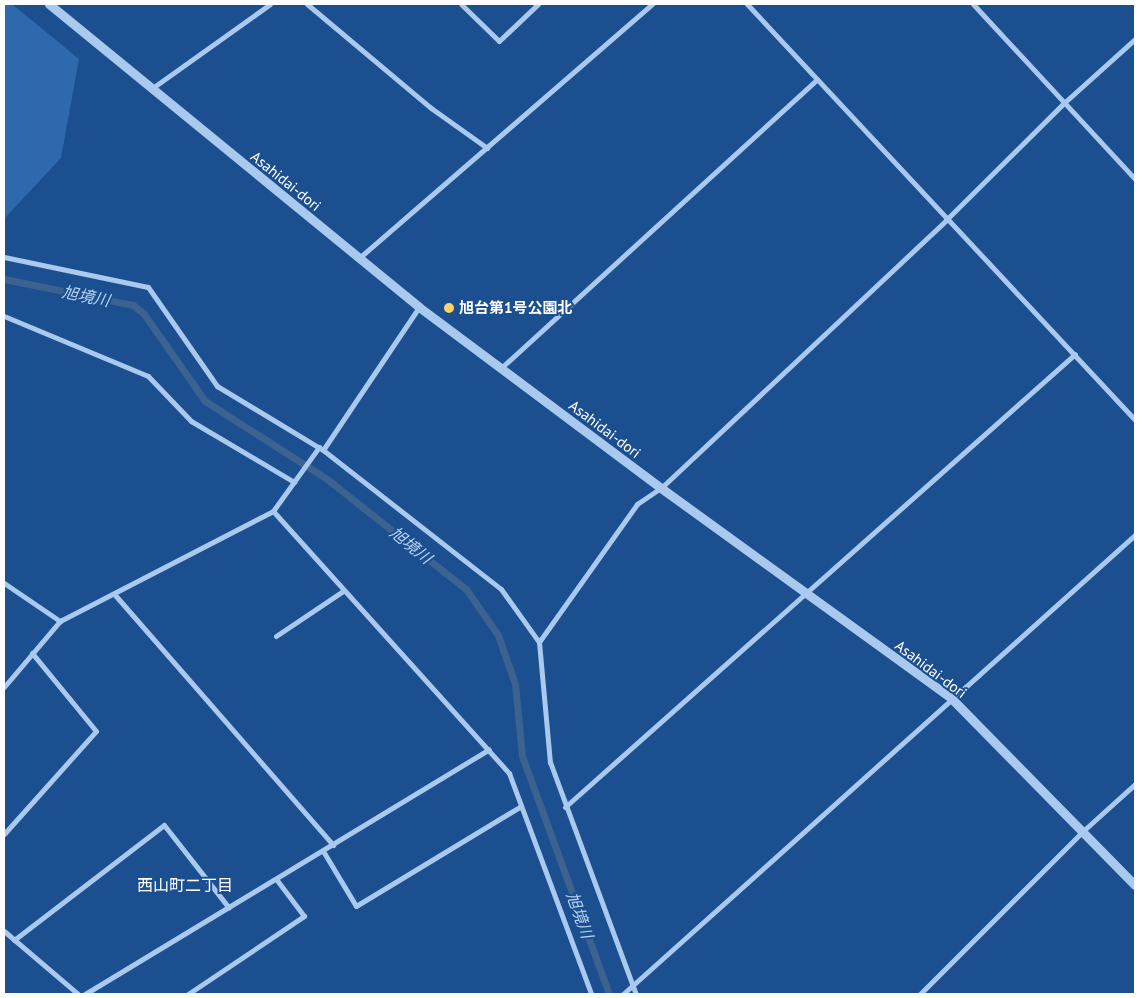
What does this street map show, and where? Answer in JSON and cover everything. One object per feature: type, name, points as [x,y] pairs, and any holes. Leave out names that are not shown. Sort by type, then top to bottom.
[{"type":"street","name":"Asahidai-dori","points":[[48,4],[419,307],[661,488],[951,698],[1135,885]]},
{"type":"street","points":[[151,89],[270,4]]},
{"type":"street","points":[[307,4],[431,108],[487,148]]},
{"type":"street","points":[[461,4],[499,41],[538,4]]},
{"type":"street","points":[[358,258],[652,4]]},
{"type":"street","points":[[746,4],[1135,420]]},
{"type":"street","points":[[973,4],[1135,179]]},
{"type":"street","points":[[539,642],[637,504],[661,488],[946,220],[1065,102],[1135,39]]},
{"type":"street","points":[[501,368],[817,80]]},
{"type":"street","points":[[4,257],[148,286],[217,386],[321,449],[501,589],[539,642],[550,762],[564,807],[636,994]]},
{"type":"street","points":[[4,687],[60,621],[115,595],[273,510],[315,453],[321,449],[419,307]]},
{"type":"street","points":[[4,316],[148,376],[191,421],[294,482]]},
{"type":"street","points":[[564,807],[1075,354]]},
{"type":"street","points":[[273,510],[343,591],[509,773],[591,994]]},
{"type":"street","points":[[624,994],[633,988],[951,698],[1135,535]]},
{"type":"street","points":[[4,583],[60,621]]},
{"type":"street","points":[[276,636],[343,591]]},
{"type":"street","points":[[115,595],[333,845]]},
{"type":"street","points":[[4,834],[96,731],[32,653]]},
{"type":"street","points":[[85,994],[489,749]]},
{"type":"street","points":[[920,994],[1083,831],[1135,784]]},
{"type":"street","points":[[322,850],[356,906],[521,806]]},
{"type":"street","points":[[14,940],[164,826],[229,908]]},
{"type":"street","points":[[188,994],[304,916],[276,879]]},
{"type":"street","points":[[4,931],[78,994]]},
{"type":"shaded area","points":[[4,4],[12,4],[79,59],[61,158],[4,219]]},
{"type":"waterway","name":"旭境川","points":[[4,279],[133,305],[144,314],[205,401],[327,479],[466,589],[498,635],[515,684],[522,756],[609,994]]},
{"type":"place","name":"旭台第1号公園北","points":[[449,308]]},
{"type":"district","name":"西山町二丁目","points":[[185,885]]}]
